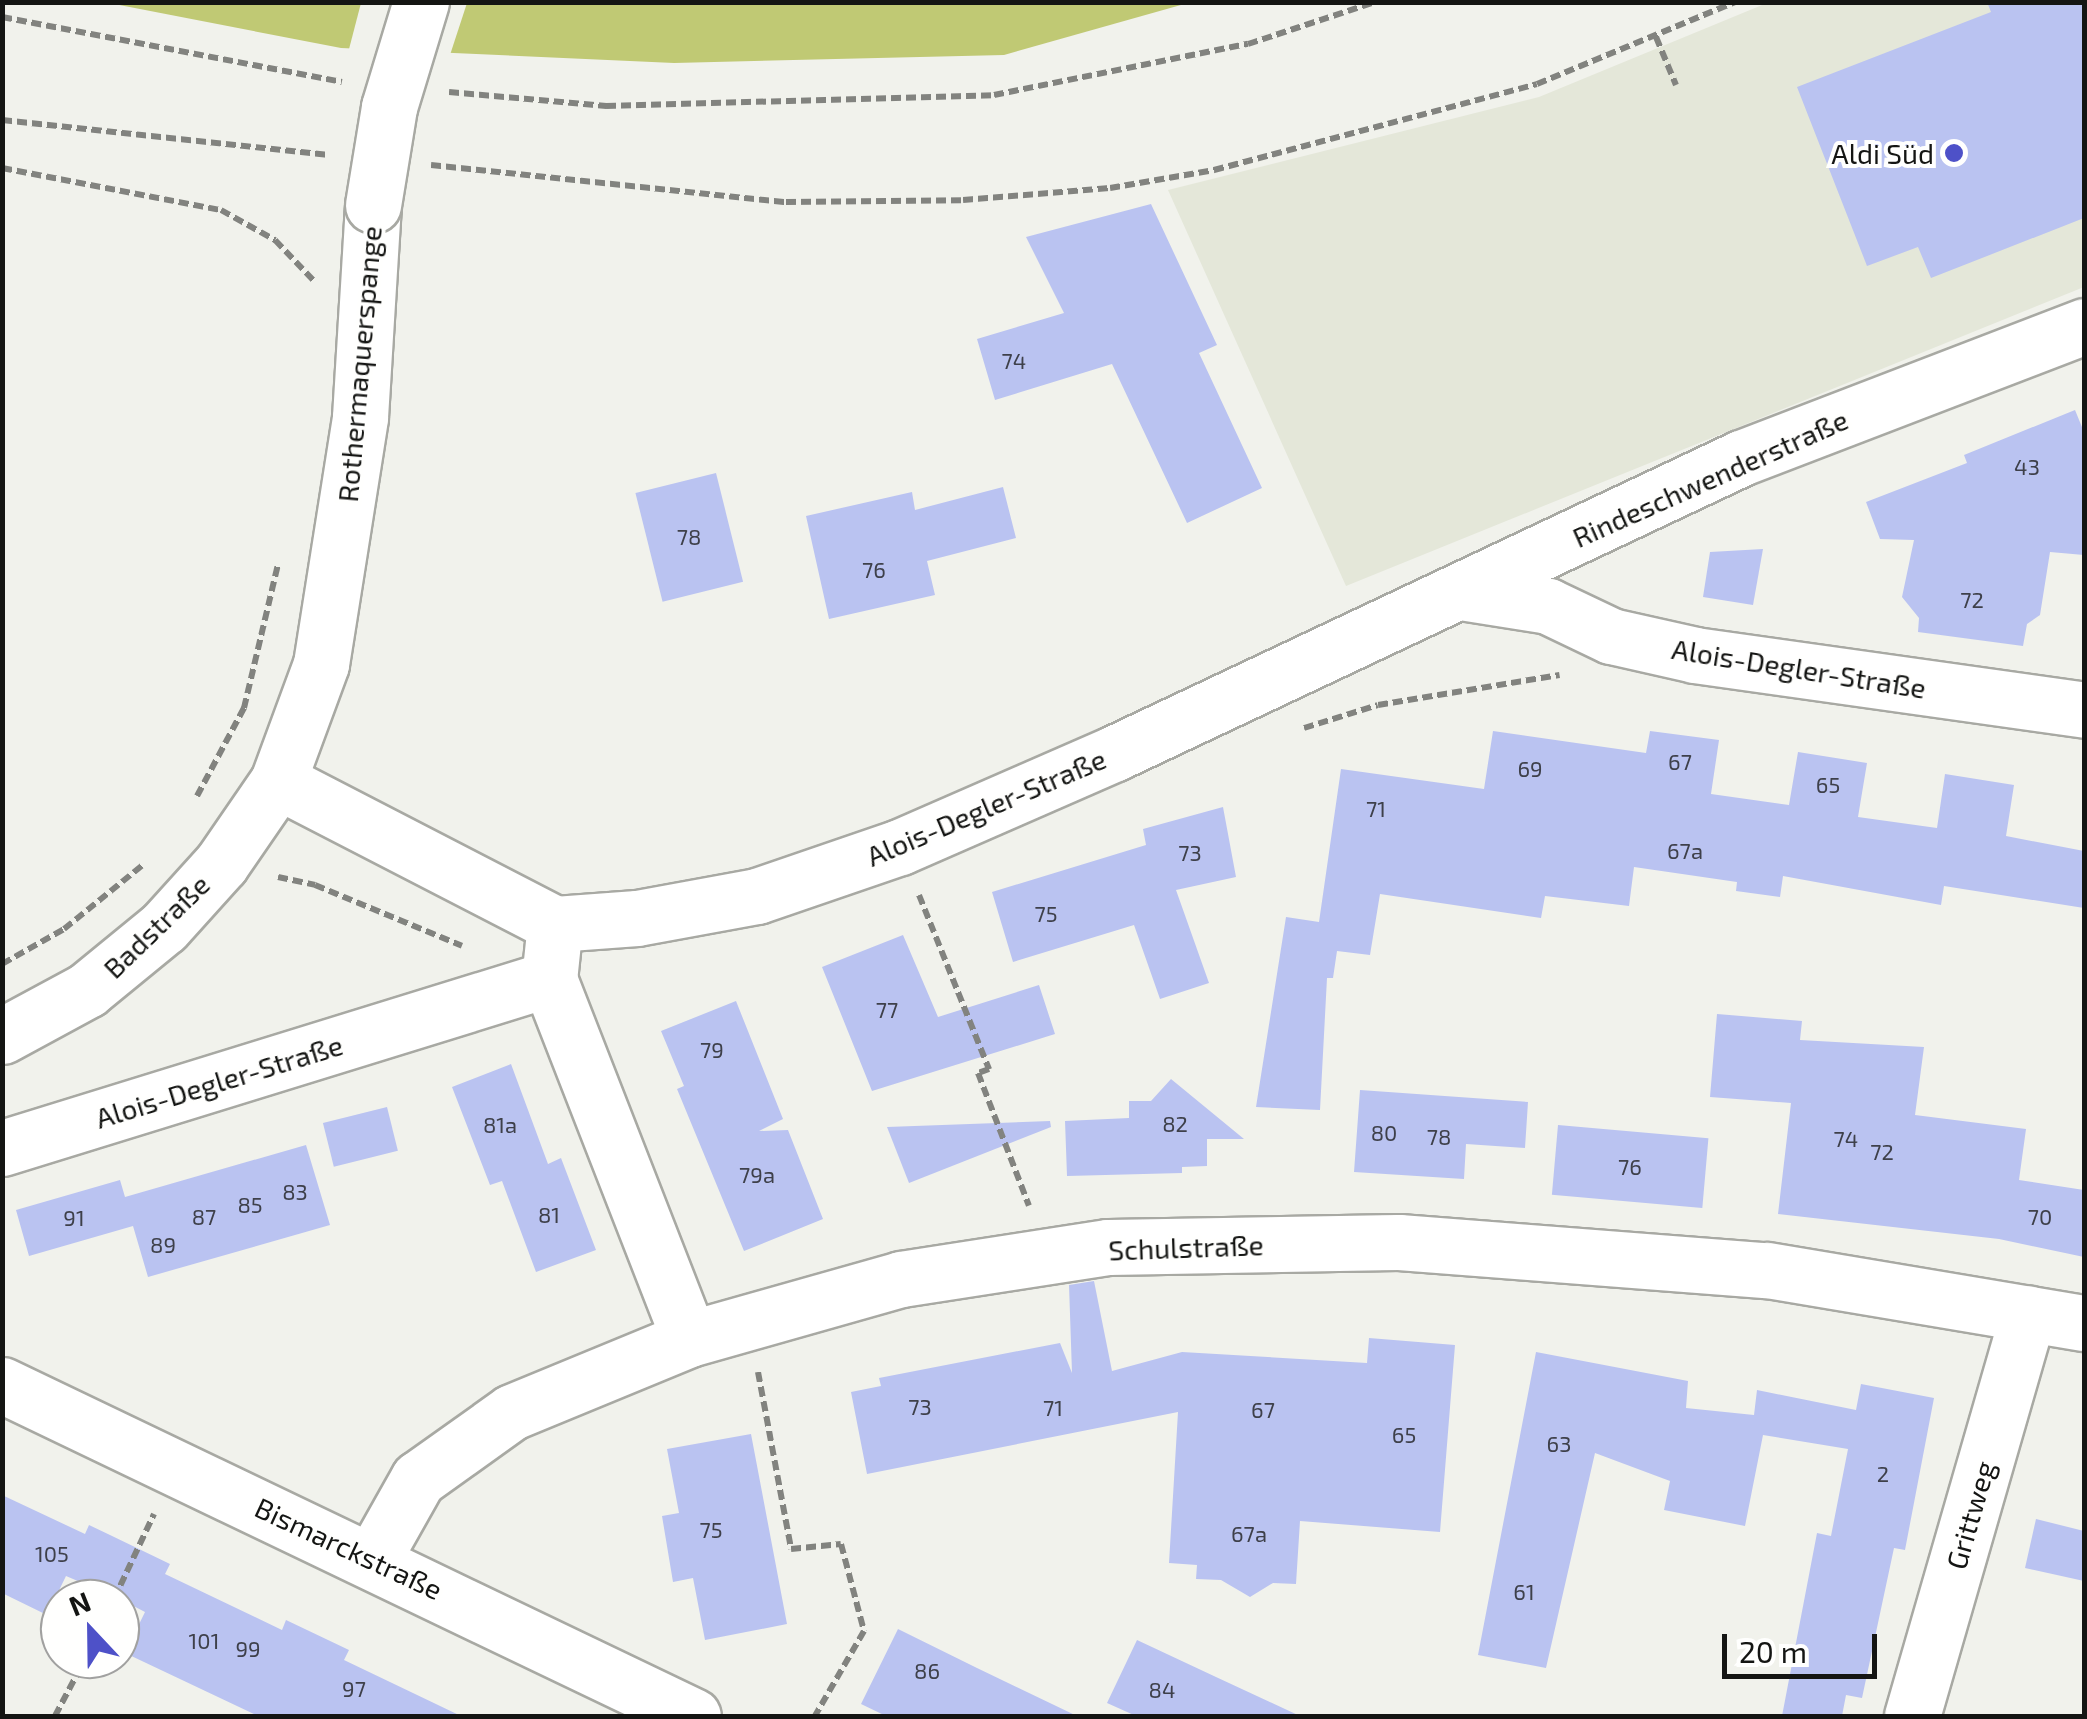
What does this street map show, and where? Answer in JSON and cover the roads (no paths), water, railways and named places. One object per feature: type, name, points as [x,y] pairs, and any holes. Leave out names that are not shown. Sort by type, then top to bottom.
[{"type":"street","name":"Rothermaquerspange","points":[[278,781],[321,664],[360,417],[373,205],[389,107],[421,2]]},
{"type":"street","name":"Rindeschwenderstraße","points":[[1396,622],[1741,458],[2084,326]]},
{"type":"street","name":"Alois-Degler-Straße","points":[[1460,592],[1548,606],[1610,636],[1695,654],[2084,710]]},
{"type":"street","name":"Alois-Degler-Straße","points":[[554,924],[638,918],[757,896],[900,847],[1396,622]]},
{"type":"street","name":"Badstraße","points":[[2,1036],[87,990],[164,926],[221,864],[278,781]]},
{"type":"street","points":[[278,781],[554,924],[550,979],[689,1338]]},
{"type":"street","name":"Alois-Degler-Straße","points":[[2,1148],[550,979]]},
{"type":"street","name":"Schulstraße","points":[[374,1557],[418,1479],[512,1412],[689,1338],[901,1279],[1048,1256],[1108,1248],[1400,1242],[1766,1270],[2084,1323]]},
{"type":"street","name":"Grittweg","points":[[1912,1716],[2028,1313]]},
{"type":"street","name":"Bismarckstraße","points":[[2,1384],[176,1469],[374,1557],[693,1716]]},
{"type":"place","name":"Aldi Süd","points":[[1954,153]]}]
